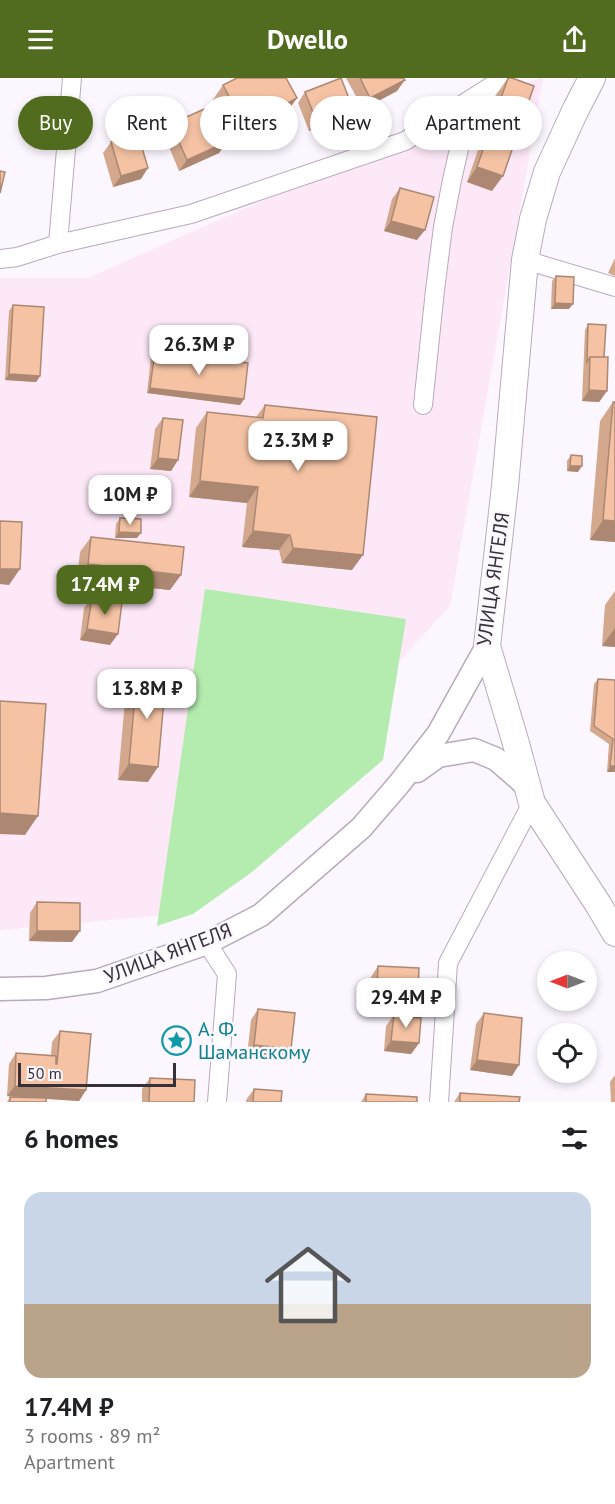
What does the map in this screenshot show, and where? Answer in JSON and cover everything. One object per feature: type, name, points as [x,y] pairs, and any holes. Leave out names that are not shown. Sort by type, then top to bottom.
[{"type":"main road","name":"УЛИЦА ЯНГЕЛЯ","points":[[487,646],[506,486],[525,260],[532,219],[547,172],[592,78]]},
{"type":"main road","points":[[487,646],[530,795],[615,933]]},
{"type":"street","points":[[58,244],[72,78]]},
{"type":"street","points":[[0,259],[17,258],[58,244],[191,214],[405,141],[497,82]]},
{"type":"street","points":[[423,405],[443,227],[461,140],[497,82]]},
{"type":"street","points":[[525,260],[615,287]]},
{"type":"street","name":"УЛИЦА ЯНГЕЛЯ","points":[[0,989],[46,988],[97,981],[207,943],[261,915],[361,828],[399,784],[438,734],[487,646]]},
{"type":"street","points":[[399,784],[438,756],[474,750],[496,759],[530,795],[448,963],[439,1102]]},
{"type":"street","points":[[207,943],[227,974],[217,1102]]},
{"type":"shaded area","points":[[539,78],[543,78],[540,96],[498,96]]},
{"type":"shaded area","points":[[404,138],[404,150],[530,150],[450,606],[165,915],[0,930],[0,278],[88,278],[377,150],[392,150],[392,143]]},
{"type":"green space","points":[[205,589],[406,619],[383,760],[252,872],[193,914],[157,926]]},
{"type":"building","points":[[237,78],[286,78],[296,96],[229,96],[223,85]]},
{"type":"building","points":[[341,78],[348,96],[310,96],[310,105],[305,92]]},
{"type":"building","points":[[360,78],[403,78],[405,80],[374,96],[369,96]]},
{"type":"building","points":[[508,78],[534,86],[531,96],[502,96]]},
{"type":"building","points":[[200,111],[200,150],[209,150],[187,160],[183,150],[188,150],[188,116]]},
{"type":"building","points":[[113,150],[143,150],[148,168],[121,176]]},
{"type":"building","points":[[483,150],[512,150],[503,176],[477,167]]},
{"type":"building","points":[[0,171],[5,172],[0,193]]},
{"type":"building","points":[[400,188],[434,197],[425,230],[391,221]]},
{"type":"building","points":[[556,276],[574,277],[573,304],[555,303]]},
{"type":"building","points":[[13,305],[44,307],[40,376],[9,374]]},
{"type":"building","points":[[588,324],[606,325],[604,357],[590,357],[587,362]]},
{"type":"building","points":[[155,352],[248,363],[244,399],[150,388]]},
{"type":"building","points":[[590,357],[608,357],[607,391],[589,390]]},
{"type":"building","points":[[613,402],[615,402],[615,521],[603,520]]},
{"type":"building","points":[[265,405],[377,417],[363,555],[293,548],[290,535],[253,531],[258,487],[200,481],[207,412],[263,418]]},
{"type":"building","points":[[163,418],[183,420],[178,460],[158,458]]},
{"type":"building","points":[[571,455],[582,456],[582,466],[570,466]]},
{"type":"building","points":[[120,518],[141,519],[141,533],[119,532]]},
{"type":"building","points":[[0,521],[22,522],[20,569],[0,569]]},
{"type":"building","points":[[91,537],[184,547],[181,575],[88,564]]},
{"type":"building","points":[[92,598],[122,602],[118,634],[87,629]]},
{"type":"building","points":[[137,673],[166,676],[158,767],[129,764]]},
{"type":"building","points":[[598,679],[615,680],[615,766],[610,766],[613,739],[594,726]]},
{"type":"building","points":[[0,701],[46,704],[38,816],[0,813]]},
{"type":"building","points":[[37,902],[80,903],[80,931],[37,931]]},
{"type":"building","points":[[378,966],[419,968],[418,990],[377,988]]},
{"type":"building","points":[[258,1009],[295,1013],[291,1049],[254,1045]]},
{"type":"building","points":[[484,1013],[522,1018],[519,1065],[477,1060]]},
{"type":"building","points":[[394,1015],[421,1018],[419,1043],[391,1041]]},
{"type":"building","points":[[60,1031],[91,1034],[86,1090],[15,1086],[16,1053],[56,1056],[57,1064]]},
{"type":"building","points":[[150,1078],[195,1080],[194,1102],[149,1102]]},
{"type":"building","points":[[254,1089],[282,1091],[281,1102],[253,1102]]},
{"type":"building","points":[[460,1093],[520,1097],[519,1102],[460,1102]]},
{"type":"building","points":[[366,1094],[417,1097],[417,1102],[366,1102]]},
{"type":"building","points":[[10,1097],[46,1098],[46,1102],[10,1102]]},
{"type":"place","name":"А. Ф. Шаманскому","points":[[177,1040]]}]
